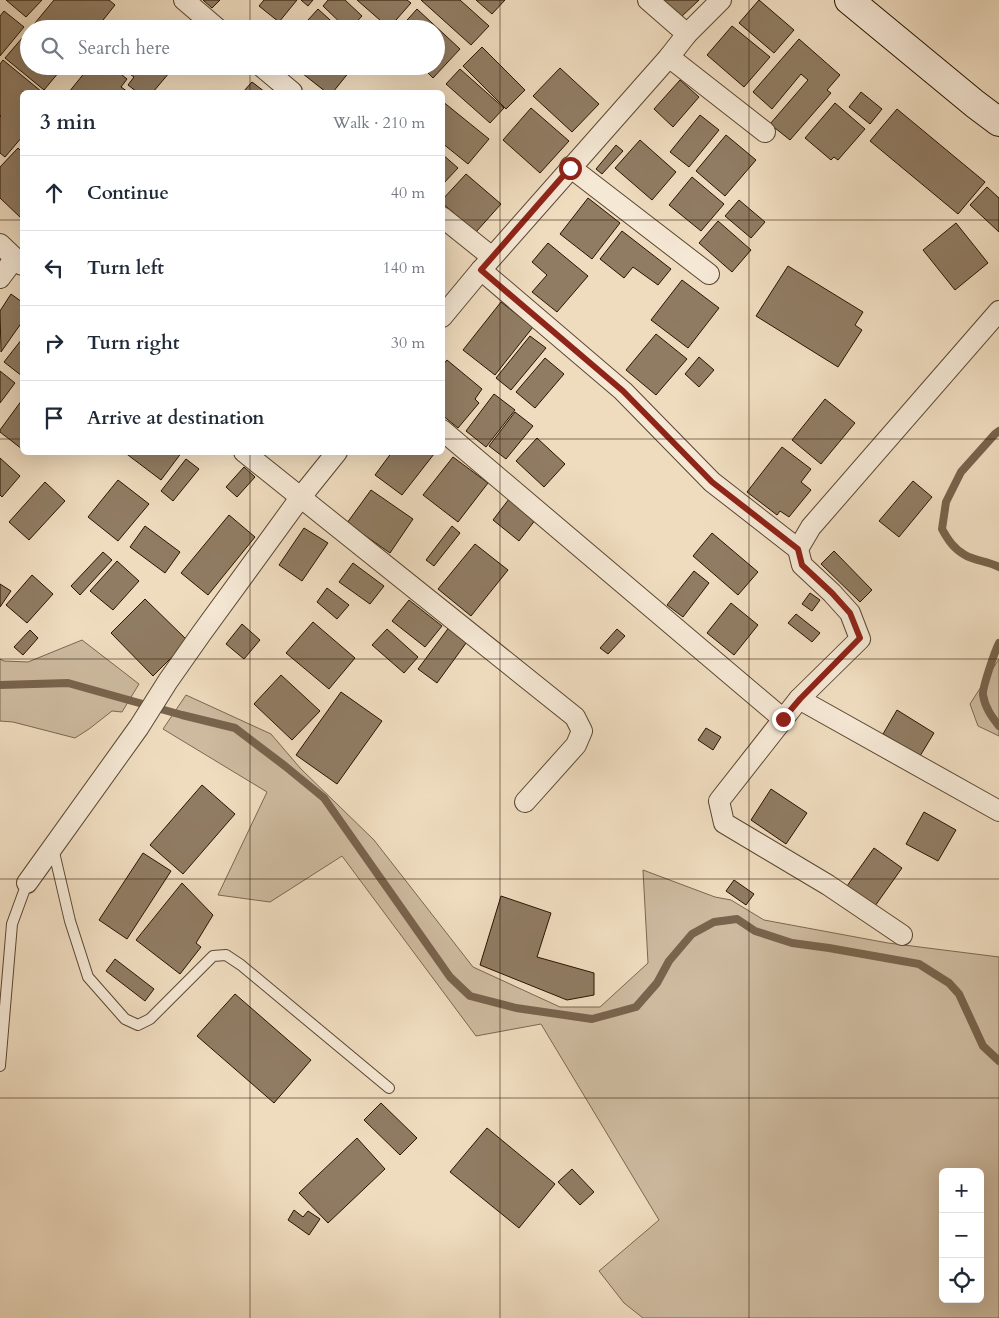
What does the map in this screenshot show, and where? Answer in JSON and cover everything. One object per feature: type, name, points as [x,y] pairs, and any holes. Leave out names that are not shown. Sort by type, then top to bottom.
[{"type":"street","points":[[184,0],[207,20]]},
{"type":"street","points":[[648,0],[688,34]]},
{"type":"street","points":[[445,312],[688,34],[721,0]]},
{"type":"street","points":[[849,0],[999,122]]},
{"type":"street","points":[[669,57],[765,132]]},
{"type":"street","points":[[272,75],[290,90]]},
{"type":"street","points":[[570,168],[709,274]]},
{"type":"street","points":[[445,220],[487,263],[623,391],[712,482],[798,549],[802,565],[850,613],[860,638],[800,699],[719,801],[724,824],[828,885],[902,935]]},
{"type":"street","points":[[0,278],[12,256]]},
{"type":"street","points":[[798,549],[811,527],[999,311]]},
{"type":"street","points":[[445,433],[783,719]]},
{"type":"street","points":[[248,455],[575,717],[582,731],[576,745],[525,802]]},
{"type":"street","points":[[28,883],[139,727],[168,681],[300,498],[335,455]]},
{"type":"street","points":[[800,699],[999,811]]},
{"type":"lane","points":[[53,847],[70,921],[88,977],[125,1019],[138,1026],[150,1019],[213,956],[226,955],[241,965],[389,1088]]},
{"type":"lane","points":[[0,1066],[12,924],[28,883]]},
{"type":"shaded area","points":[[82,640],[139,684],[122,712],[112,711],[75,738],[13,722],[0,721],[0,659],[4,661],[28,662]]},
{"type":"shaded area","points":[[999,659],[999,736],[978,726],[970,704]]},
{"type":"shaded area","points":[[186,695],[271,734],[301,769],[374,840],[473,967],[560,1007],[600,1007],[648,963],[643,870],[715,897],[731,900],[764,920],[888,943],[999,957],[999,1318],[643,1318],[624,1303],[599,1271],[659,1220],[541,1024],[476,1036],[342,856],[270,902],[218,895],[267,792],[163,729]]},
{"type":"building","points":[[6,0],[42,0],[26,17]]},
{"type":"building","points":[[54,0],[109,0],[115,5],[103,20],[37,20]]},
{"type":"building","points":[[203,0],[220,0],[212,8]]},
{"type":"building","points":[[264,0],[297,0],[281,20],[276,20],[259,6]]},
{"type":"building","points":[[301,0],[313,0],[308,6]]},
{"type":"building","points":[[328,0],[345,0],[362,16],[358,20],[338,20],[323,6]]},
{"type":"building","points":[[357,0],[407,0],[411,3],[396,20],[380,20]]},
{"type":"building","points":[[421,0],[460,0],[489,26],[471,45]]},
{"type":"building","points":[[476,0],[505,0],[492,14]]},
{"type":"building","points":[[663,0],[699,0],[680,18]]},
{"type":"building","points":[[759,0],[794,30],[774,53],[739,23]]},
{"type":"building","points":[[318,9],[330,20],[308,20]]},
{"type":"building","points":[[417,9],[429,20],[407,20]]},
{"type":"building","points":[[4,11],[20,24],[20,32],[0,56],[0,16]]},
{"type":"building","points":[[732,26],[770,57],[744,87],[707,55]]},
{"type":"building","points":[[445,35],[460,49],[445,65]]},
{"type":"building","points":[[799,39],[840,75],[827,90],[831,93],[790,140],[770,124],[808,80],[801,74],[772,109],[753,92]]},
{"type":"building","points":[[20,40],[20,70],[5,58]]},
{"type":"building","points":[[482,47],[525,90],[506,109],[463,66]]},
{"type":"building","points":[[3,60],[40,90],[20,90],[20,139],[5,157],[0,153],[0,64]]},
{"type":"building","points":[[560,68],[599,104],[572,132],[533,96]]},
{"type":"building","points":[[460,69],[504,108],[490,123],[446,84]]},
{"type":"building","points":[[26,75],[56,75],[44,90]]},
{"type":"building","points":[[83,75],[122,75],[127,79],[121,87],[125,90],[71,90]]},
{"type":"building","points":[[131,75],[167,75],[155,90],[134,90],[128,85],[134,77]]},
{"type":"building","points":[[304,75],[347,75],[335,90],[323,90]]},
{"type":"building","points":[[680,80],[699,97],[673,127],[654,109]]},
{"type":"building","points":[[252,82],[262,90],[245,90]]},
{"type":"building","points":[[861,92],[882,109],[870,124],[849,107]]},
{"type":"building","points":[[445,103],[489,139],[468,164],[445,145]]},
{"type":"building","points":[[835,103],[865,129],[838,160],[834,157],[831,160],[805,138]]},
{"type":"building","points":[[531,108],[569,141],[540,173],[503,140]]},
{"type":"building","points":[[897,109],[985,182],[958,214],[870,141]]},
{"type":"building","points":[[700,115],[719,130],[689,167],[670,152]]},
{"type":"building","points":[[726,135],[756,160],[725,196],[696,171]]},
{"type":"building","points":[[640,140],[676,172],[652,200],[615,168]]},
{"type":"building","points":[[616,145],[623,151],[602,174],[596,169]]},
{"type":"building","points":[[18,148],[20,150],[20,217],[0,198],[0,167]]},
{"type":"building","points":[[445,157],[458,168],[445,182]]},
{"type":"building","points":[[466,174],[501,204],[476,232],[445,206],[445,197]]},
{"type":"building","points":[[692,177],[724,204],[701,231],[669,205]]},
{"type":"building","points":[[987,187],[999,198],[999,232],[970,205]]},
{"type":"building","points":[[588,198],[620,223],[592,259],[560,234]]},
{"type":"building","points":[[739,200],[765,222],[751,238],[725,216]]},
{"type":"building","points":[[718,221],[751,250],[732,272],[699,243]]},
{"type":"building","points":[[956,223],[988,263],[955,290],[923,250]]},
{"type":"building","points":[[622,231],[671,269],[658,285],[633,267],[624,278],[600,259]]},
{"type":"building","points":[[548,243],[588,276],[557,312],[532,292],[547,275],[532,262]]},
{"type":"building","points":[[788,266],[863,312],[855,325],[862,330],[838,367],[756,316]]},
{"type":"building","points":[[682,280],[719,308],[688,348],[651,320]]},
{"type":"building","points":[[11,294],[20,301],[20,325],[1,352],[0,311]]},
{"type":"building","points":[[501,302],[533,327],[495,375],[463,350]]},
{"type":"building","points":[[656,334],[687,359],[656,395],[626,370]]},
{"type":"building","points":[[530,336],[546,348],[511,390],[496,378]]},
{"type":"building","points":[[20,342],[20,374],[4,362]]},
{"type":"building","points":[[699,357],[714,370],[699,387],[685,374]]},
{"type":"building","points":[[545,358],[564,374],[535,408],[516,392]]},
{"type":"building","points":[[447,360],[482,389],[475,399],[479,403],[458,428],[445,417],[445,362]]},
{"type":"building","points":[[0,371],[15,383],[0,403]]},
{"type":"building","points":[[494,394],[515,410],[486,447],[466,431]]},
{"type":"building","points":[[825,399],[855,423],[821,464],[792,440]]},
{"type":"building","points":[[20,403],[20,447],[0,432]]},
{"type":"building","points":[[515,412],[533,426],[506,459],[489,446]]},
{"type":"building","points":[[537,438],[565,464],[544,487],[516,461]]},
{"type":"building","points":[[782,447],[811,469],[801,482],[811,490],[789,517],[780,511],[777,515],[747,492]]},
{"type":"building","points":[[128,455],[180,455],[161,480]]},
{"type":"building","points":[[390,455],[433,455],[402,495],[375,475]]},
{"type":"building","points":[[453,457],[488,483],[458,522],[423,495]]},
{"type":"building","points":[[0,458],[20,476],[2,497],[0,495]]},
{"type":"building","points":[[186,459],[199,469],[173,501],[161,491]]},
{"type":"building","points":[[244,467],[255,477],[237,497],[226,487]]},
{"type":"building","points":[[118,480],[149,504],[118,541],[88,517]]},
{"type":"building","points":[[913,481],[932,497],[899,537],[879,521]]},
{"type":"building","points":[[45,482],[65,501],[29,540],[9,522]]},
{"type":"building","points":[[371,490],[413,519],[390,553],[347,523]]},
{"type":"building","points":[[509,499],[536,519],[519,541],[493,520]]},
{"type":"building","points":[[229,515],[255,537],[208,595],[181,573]]},
{"type":"building","points":[[145,526],[180,552],[165,573],[130,547]]},
{"type":"building","points":[[452,526],[460,533],[434,566],[426,560]]},
{"type":"building","points":[[304,528],[328,543],[302,581],[279,565]]},
{"type":"building","points":[[712,533],[758,572],[738,595],[693,556]]},
{"type":"building","points":[[475,544],[508,570],[471,616],[438,589]]},
{"type":"building","points":[[834,551],[872,590],[860,602],[821,564]]},
{"type":"building","points":[[103,552],[112,560],[80,595],[71,586]]},
{"type":"building","points":[[117,561],[139,581],[113,610],[90,591]]},
{"type":"building","points":[[353,563],[384,586],[370,604],[339,582]]},
{"type":"building","points":[[694,571],[709,583],[683,617],[667,605]]},
{"type":"building","points":[[32,575],[53,594],[27,623],[6,605]]},
{"type":"building","points":[[0,584],[11,591],[0,607]]},
{"type":"building","points":[[327,588],[349,605],[337,619],[317,602]]},
{"type":"building","points":[[810,593],[820,600],[812,611],[802,604]]},
{"type":"building","points":[[145,599],[188,641],[153,676],[111,633]]},
{"type":"building","points":[[409,600],[442,626],[425,647],[392,621]]},
{"type":"building","points":[[731,603],[758,625],[734,655],[707,633]]},
{"type":"building","points":[[796,614],[820,633],[812,642],[788,623]]},
{"type":"building","points":[[313,622],[355,658],[329,689],[286,653]]},
{"type":"building","points":[[242,624],[260,640],[244,659],[226,644]]},
{"type":"building","points":[[450,626],[469,639],[437,683],[418,669]]},
{"type":"building","points":[[387,629],[418,657],[404,673],[372,645]]},
{"type":"building","points":[[617,629],[625,636],[608,654],[600,648]]},
{"type":"building","points":[[30,630],[38,638],[23,655],[14,647]]},
{"type":"building","points":[[281,675],[320,711],[292,740],[254,704]]},
{"type":"building","points":[[341,692],[382,721],[337,784],[296,755]]},
{"type":"building","points":[[897,710],[934,733],[920,756],[883,734]]},
{"type":"building","points":[[706,728],[721,737],[713,750],[698,740]]},
{"type":"building","points":[[202,785],[235,814],[183,874],[150,845]]},
{"type":"building","points":[[771,789],[807,813],[786,844],[751,820]]},
{"type":"building","points":[[924,812],[956,830],[938,861],[906,844]]},
{"type":"building","points":[[874,848],[902,868],[875,906],[847,886]]},
{"type":"building","points":[[143,853],[171,871],[127,939],[99,920]]},
{"type":"building","points":[[734,880],[754,894],[746,905],[726,891]]},
{"type":"building","points":[[182,883],[213,915],[196,943],[201,947],[180,974],[136,940]]},
{"type":"building","points":[[501,896],[551,913],[537,957],[594,973],[594,995],[567,1000],[480,965]]},
{"type":"building","points":[[115,959],[154,989],[145,1001],[106,971]]},
{"type":"building","points":[[235,994],[311,1060],[274,1103],[197,1036]]},
{"type":"building","points":[[381,1103],[417,1138],[400,1155],[364,1120]]},
{"type":"building","points":[[487,1128],[555,1184],[519,1228],[450,1172]]},
{"type":"building","points":[[357,1138],[385,1169],[328,1223],[299,1193]]},
{"type":"building","points":[[572,1169],[594,1192],[580,1205],[558,1182]]},
{"type":"building","points":[[294,1210],[303,1217],[308,1211],[320,1219],[309,1235],[288,1220]]},
{"type":"waterway","points":[[999,431],[961,472],[946,502],[942,529],[961,553],[999,567]]},
{"type":"waterway","points":[[999,643],[983,691],[987,708],[999,726]]},
{"type":"waterway","points":[[0,685],[68,683],[235,728],[324,798],[450,977],[470,996],[516,1008],[592,1019],[636,1007],[657,983],[669,961],[692,934],[714,922],[737,919],[755,931],[792,943],[919,964],[949,983],[959,994],[983,1046],[999,1061]]},
{"type":"route","points":[[570,168],[481,270],[623,391],[712,482],[798,549],[802,565],[850,613],[860,638],[783,719]]}]
